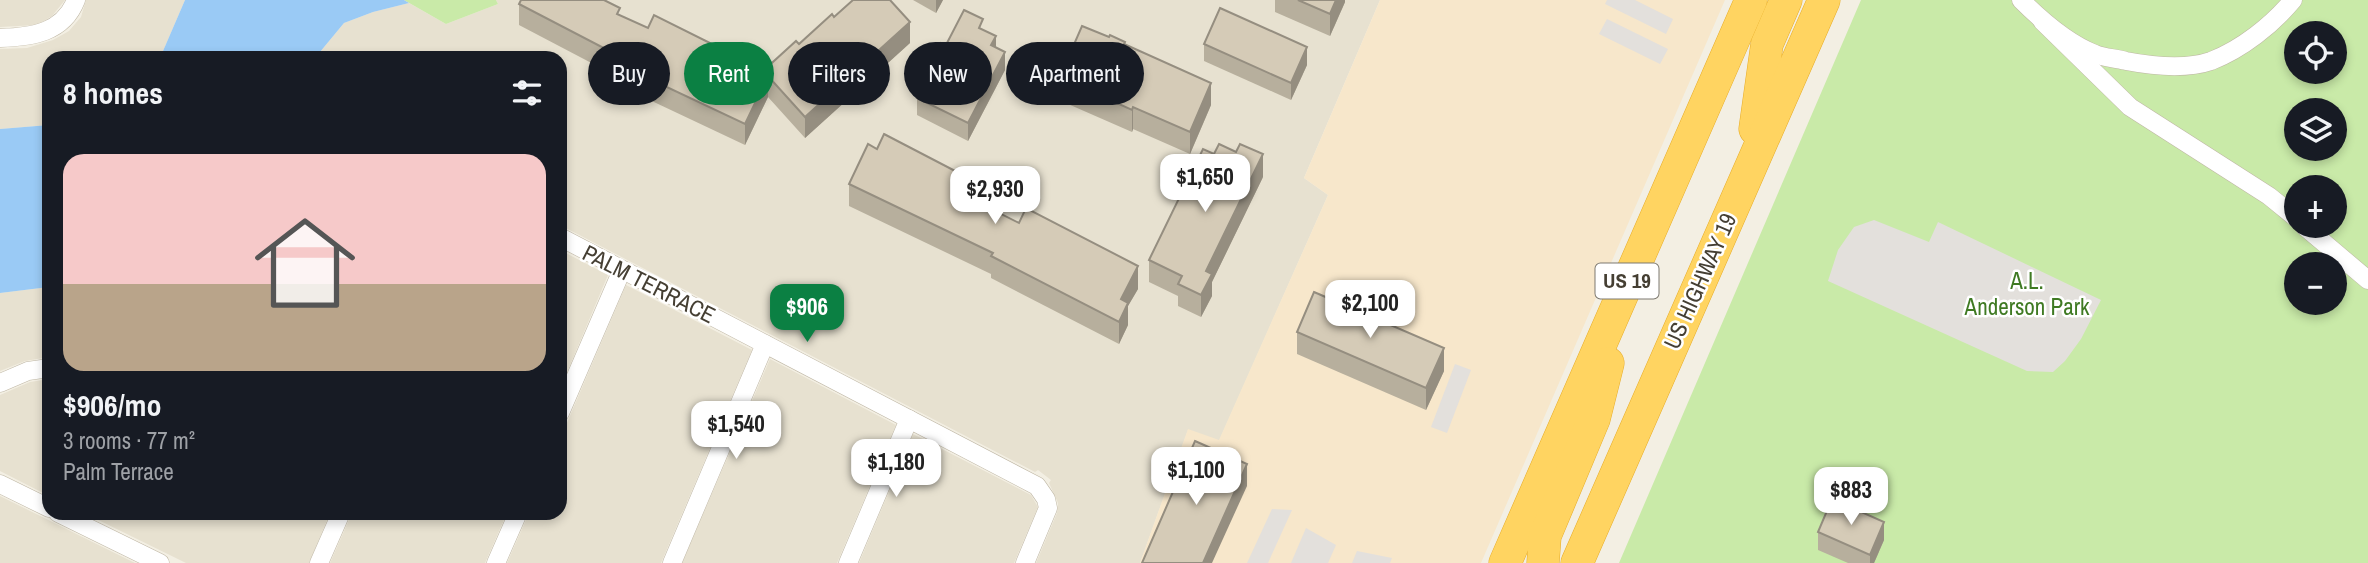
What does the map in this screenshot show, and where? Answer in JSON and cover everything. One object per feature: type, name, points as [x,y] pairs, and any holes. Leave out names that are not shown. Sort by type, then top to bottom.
[{"type":"highway","name":"US 19","points":[[1505,563],[1751,0]]},
{"type":"highway","points":[[1750,169],[1768,44],[1786,0]]},
{"type":"highway","name":"US HIGHWAY 19","points":[[1577,563],[1824,0]]},
{"type":"highway","points":[[1543,563],[1545,536],[1594,419],[1629,276]]},
{"type":"street","points":[[0,38],[38,35],[58,25],[76,0]]},
{"type":"street","points":[[2021,0],[2130,107],[2284,208]]},
{"type":"street","points":[[2042,21],[2095,54],[2148,65],[2181,65],[2211,61],[2238,46],[2262,30],[2293,0]]},
{"type":"street","points":[[2318,238],[2368,281]]},
{"type":"street","name":"PALM TERRACE","points":[[567,241],[1037,486],[1046,499],[1048,509],[1025,563]]},
{"type":"street","points":[[567,398],[622,270]]},
{"type":"street","points":[[671,563],[765,344]]},
{"type":"street","points":[[0,383],[28,371],[42,369]]},
{"type":"street","points":[[848,563],[909,419]]},
{"type":"street","points":[[0,484],[42,505]]},
{"type":"street","points":[[72,520],[160,563]]},
{"type":"street","points":[[319,563],[338,520]]},
{"type":"street","points":[[496,563],[514,520]]},
{"type":"shaded area","points":[[0,0],[65,0],[52,16],[37,25],[0,27]]},
{"type":"shaded area","points":[[86,0],[185,0],[163,51],[42,51],[42,126],[0,129],[0,49],[27,48],[53,40],[69,31],[81,17]]},
{"type":"shaded area","points":[[496,0],[1380,0],[1304,178],[1328,195],[1219,441],[1188,430],[1140,563],[1036,563],[1057,513],[1058,503],[1049,483],[1051,480],[1038,470],[1035,472],[567,229],[567,51],[321,51],[344,23],[409,3],[446,24],[498,4]]},
{"type":"shaded area","points":[[1380,0],[1725,0],[1481,563],[1140,563],[1188,429],[1219,440],[1328,195],[1304,178]]},
{"type":"shaded area","points":[[1607,0],[1635,0],[1673,19],[1666,34],[1605,4]]},
{"type":"shaded area","points":[[1607,19],[1668,49],[1660,64],[1599,34]]},
{"type":"shaded area","points":[[1874,220],[1929,242],[1938,222],[2101,300],[2081,339],[2065,361],[2053,372],[2027,371],[1828,281],[1838,250],[1854,227]]},
{"type":"shaded area","points":[[567,254],[608,275],[567,372]]},
{"type":"shaded area","points":[[626,285],[752,350],[661,563],[507,563],[526,520],[567,520],[567,423]]},
{"type":"shaded area","points":[[42,288],[42,358],[25,361],[0,371],[0,293]]},
{"type":"shaded area","points":[[770,359],[896,425],[837,563],[682,563]]},
{"type":"shaded area","points":[[1455,364],[1471,370],[1447,433],[1431,427]]},
{"type":"shaded area","points":[[42,380],[42,492],[0,471],[0,395],[30,382]]},
{"type":"shaded area","points":[[913,434],[1031,495],[1038,507],[1014,563],[859,563]]},
{"type":"shaded area","points":[[0,496],[42,517],[42,520],[48,520],[135,563],[0,563]]},
{"type":"shaded area","points":[[1272,509],[1292,510],[1268,563],[1247,563]]},
{"type":"shaded area","points":[[98,520],[327,520],[309,563],[186,563]]},
{"type":"shaded area","points":[[349,520],[504,520],[485,563],[330,563]]},
{"type":"shaded area","points":[[1306,528],[1336,545],[1328,563],[1291,563]]},
{"type":"shaded area","points":[[1357,551],[1392,558],[1390,563],[1352,563]]},
{"type":"green space","points":[[404,0],[496,0],[498,4],[446,24]]},
{"type":"green space","name":"A.L. Anderson Park","points":[[1861,0],[2368,0],[2368,563],[1619,563]]},
{"type":"water","points":[[185,0],[404,0],[409,3],[344,23],[321,51],[163,51]]},
{"type":"water","points":[[42,126],[42,288],[0,293],[0,129]]},
{"type":"building","points":[[521,0],[604,0],[620,8],[617,14],[648,28],[654,15],[708,42],[684,42],[684,95],[670,89],[670,42],[592,42],[519,4]]},
{"type":"building","points":[[853,0],[890,0],[910,22],[888,42],[801,42],[832,14],[834,17]]},
{"type":"building","points":[[1298,0],[1336,0],[1330,14]]},
{"type":"building","points":[[1220,8],[1307,47],[1291,83],[1204,44]]},
{"type":"building","points":[[964,10],[983,19],[979,28],[996,36],[992,43],[948,42]]},
{"type":"building","points":[[1082,26],[1125,42],[1075,42]]},
{"type":"building","points":[[992,46],[1005,52],[992,77]]},
{"type":"building","points":[[788,48],[788,98],[774,83],[774,61]]},
{"type":"building","points":[[1144,53],[1211,83],[1190,132],[1133,107],[1132,110],[1121,105],[1144,105]]},
{"type":"building","points":[[705,105],[754,105],[745,124]]},
{"type":"building","points":[[794,105],[818,105],[805,117]]},
{"type":"building","points":[[931,105],[977,105],[968,123]]},
{"type":"building","points":[[884,134],[986,187],[979,202],[987,207],[1019,223],[1026,208],[1138,266],[1121,299],[1128,303],[1119,322],[991,256],[993,253],[849,184],[868,144],[877,149]]},
{"type":"building","points":[[1219,144],[1236,152],[1240,144],[1263,154],[1206,271],[1212,274],[1201,295],[1178,284],[1182,276],[1149,260],[1203,149],[1214,154]]},
{"type":"building","points":[[1314,292],[1444,348],[1426,388],[1297,332]]},
{"type":"building","points":[[1195,441],[1247,464],[1203,563],[1142,563]]},
{"type":"building","points":[[1832,499],[1884,522],[1870,555],[1818,532]]}]
